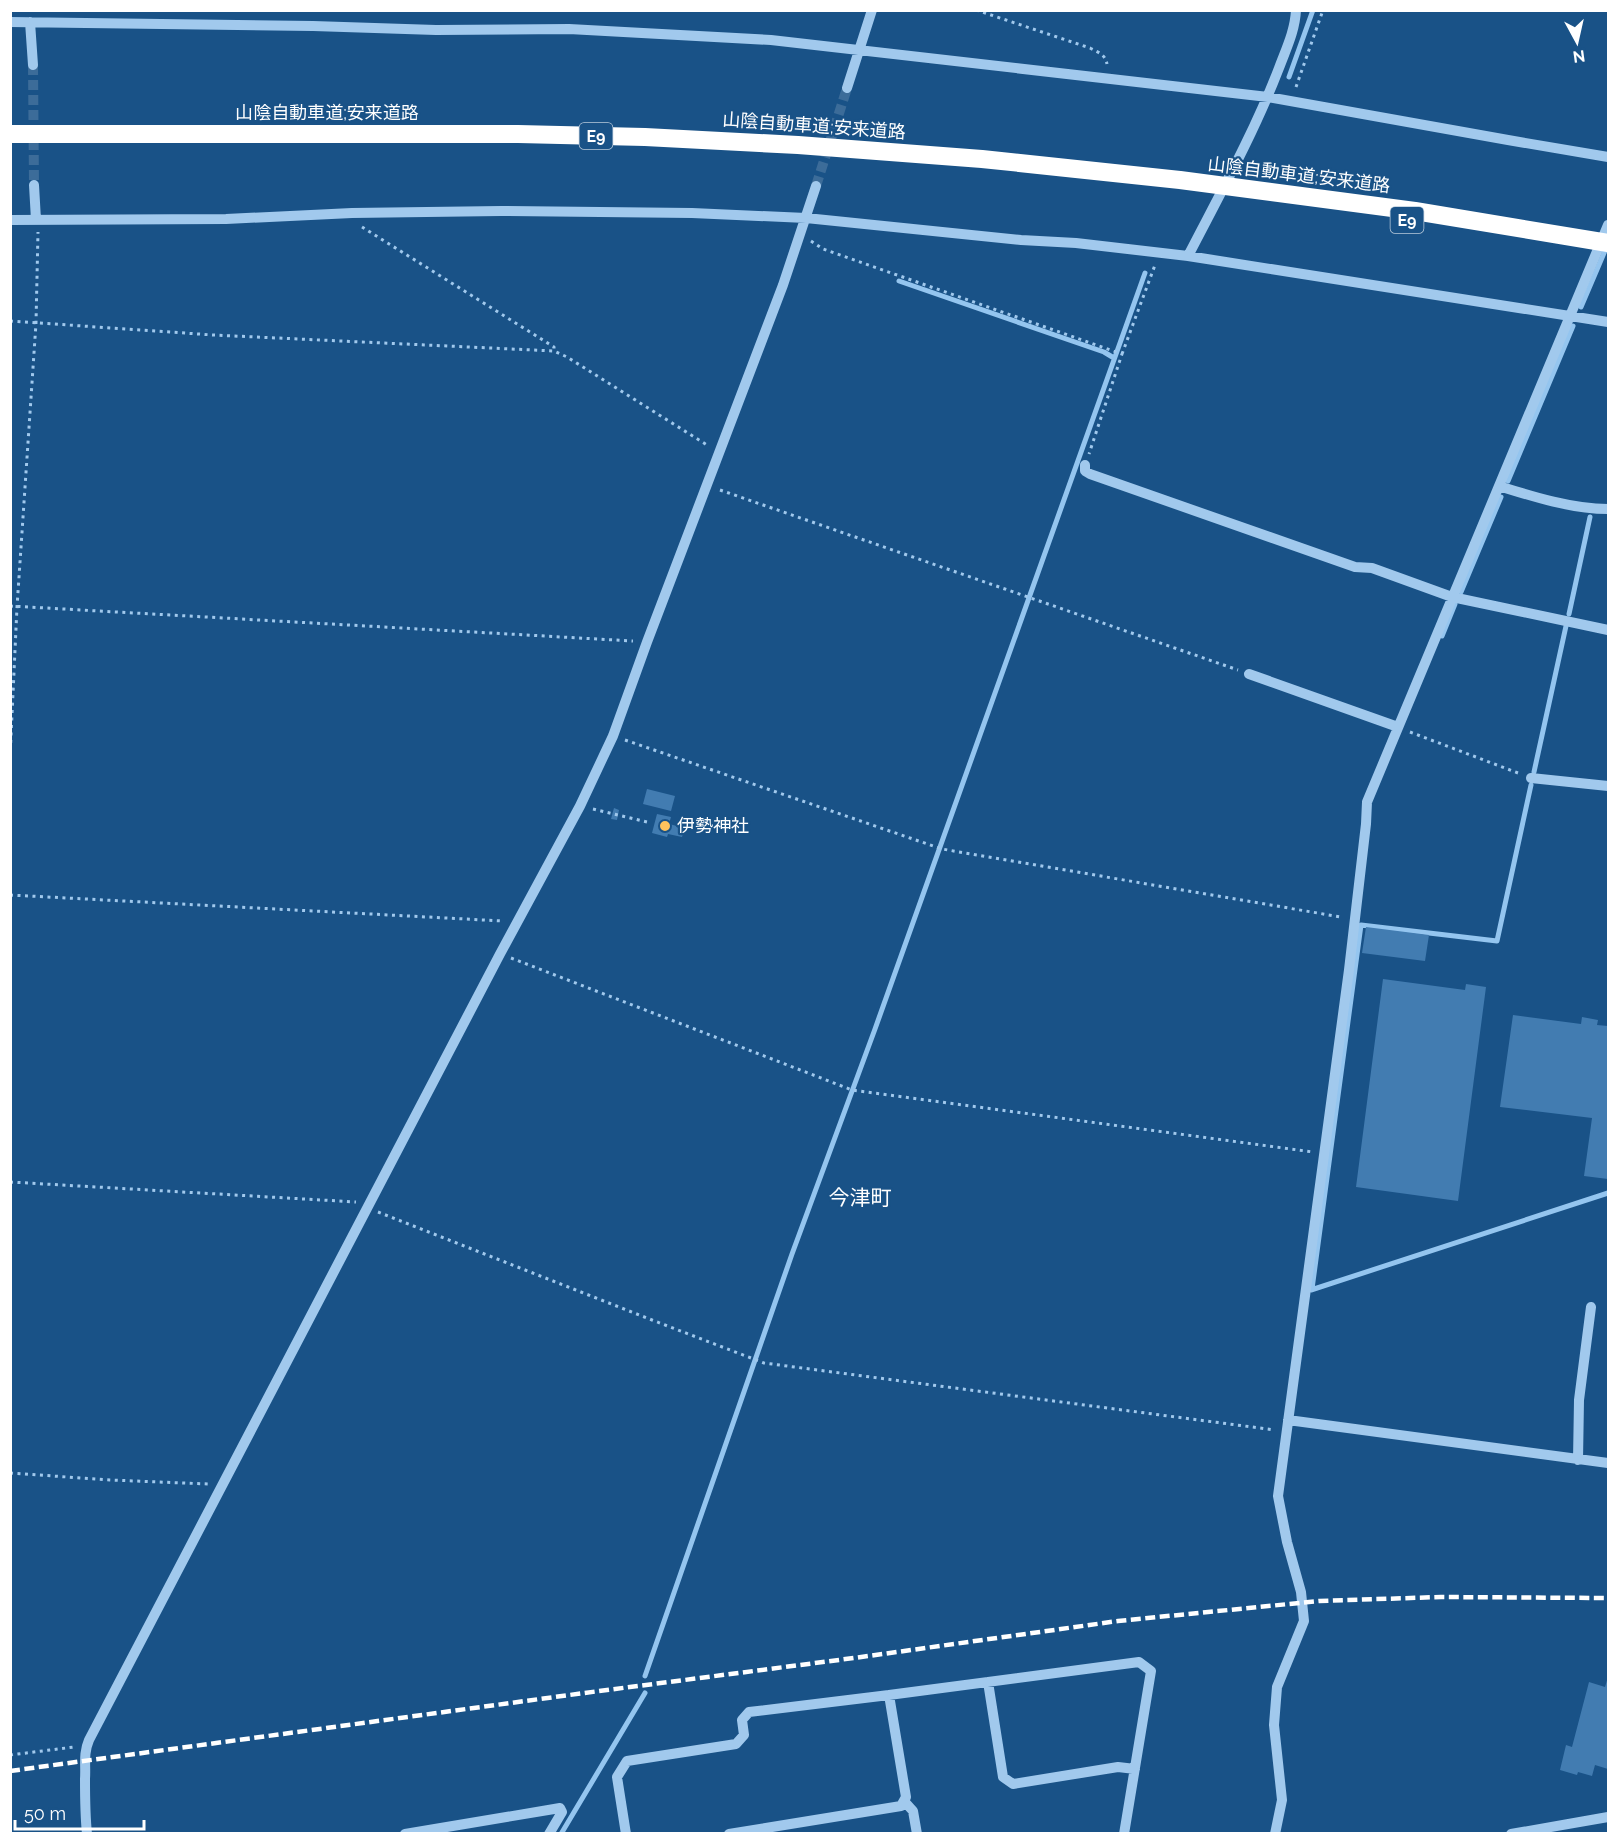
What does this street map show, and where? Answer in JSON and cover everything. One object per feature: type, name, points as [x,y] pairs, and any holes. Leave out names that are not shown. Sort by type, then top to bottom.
[{"type":"highway","name":"山陰自動車道;安来道路","points":[[10,134],[518,134],[645,137],[798,145],[982,159],[1179,186],[1415,211],[1573,241],[1608,243]]},
{"type":"highway","name":"山陰自動車道;安来道路","points":[[10,145],[518,145],[656,149],[798,155],[1179,186]]},
{"type":"highway","name":"山陰自動車道;安来道路","points":[[1573,241],[1608,253]]},
{"type":"street","points":[[847,88],[872,10]]},
{"type":"street","points":[[1188,256],[1268,97],[1294,29],[1296,10]]},
{"type":"street","points":[[10,22],[436,30],[568,29],[771,40],[1268,97],[1608,157]]},
{"type":"street","points":[[30,22],[33,65]]},
{"type":"street","points":[[34,185],[36,220]]},
{"type":"street","points":[[87,1833],[84,1808],[84,1752],[515,925],[580,806],[614,736],[647,642],[801,234],[816,186]]},
{"type":"street","points":[[10,220],[226,219],[352,213],[549,211],[692,213],[806,218],[1021,240],[1076,243],[1188,256],[1608,322]]},
{"type":"street","points":[[1275,1833],[1282,1800],[1274,1725],[1277,1687],[1304,1621],[1301,1592],[1278,1502],[1355,919],[1367,802],[1608,225]]},
{"type":"street","points":[[1085,465],[1085,471],[1090,474],[1355,567],[1372,568],[1452,597],[1608,630]]},
{"type":"street","points":[[1498,486],[1575,505],[1608,509]]},
{"type":"street","points":[[1249,674],[1398,728]]},
{"type":"street","points":[[1531,778],[1608,786]]},
{"type":"street","points":[[1578,1460],[1579,1400],[1592,1307]]},
{"type":"street","points":[[1287,1425],[1608,1463]]},
{"type":"street","points":[[626,1833],[617,1777],[627,1761],[736,1744],[744,1735],[742,1720],[749,1712],[1139,1662],[1151,1671],[1124,1833]]},
{"type":"street","points":[[988,1682],[1004,1777],[1013,1784],[1118,1767],[1135,1769]]},
{"type":"street","points":[[729,1833],[901,1806],[906,1797],[889,1695]]},
{"type":"street","points":[[904,1801],[913,1811],[917,1833]]},
{"type":"street","points":[[405,1833],[560,1809],[562,1812],[549,1833]]},
{"type":"street","points":[[1511,1833],[1550,1830],[1608,1817]]},
{"type":"path","points":[[976,10],[1090,48],[1106,57],[1107,71]]},
{"type":"path","points":[[1296,87],[1323,10]]},
{"type":"path","points":[[352,213],[363,228],[554,347],[554,351]]},
{"type":"path","points":[[10,758],[17,607],[36,323],[38,232]]},
{"type":"path","points":[[801,234],[823,249],[1122,354]]},
{"type":"path","points":[[1085,465],[1122,354],[1160,253]]},
{"type":"path","points":[[10,321],[267,338],[554,351],[719,453]]},
{"type":"path","points":[[707,486],[1249,674]]},
{"type":"path","points":[[10,606],[647,642]]},
{"type":"path","points":[[1398,728],[1531,778]]},
{"type":"path","points":[[614,736],[942,849],[1355,919]]},
{"type":"path","points":[[580,806],[647,822]]},
{"type":"path","points":[[10,895],[495,921],[515,925]]},
{"type":"path","points":[[500,954],[852,1090],[1323,1154]]},
{"type":"path","points":[[10,1182],[356,1201],[764,1363],[1287,1425]]},
{"type":"path","points":[[10,1473],[222,1485]]},
{"type":"path","points":[[10,1755],[72,1746],[84,1752]]},
{"type":"building","points":[[647,789],[675,796],[671,811],[643,804]]},
{"type":"building","points":[[614,808],[619,810],[617,820],[611,819]]},
{"type":"building","name":"伊勢神社","points":[[657,814],[671,817],[669,824],[685,828],[682,837],[668,834],[667,837],[652,833]]},
{"type":"building","points":[[1366,927],[1429,935],[1425,961],[1362,953]]},
{"type":"building","points":[[1383,979],[1465,990],[1466,984],[1486,987],[1458,1201],[1356,1187]]},
{"type":"building","points":[[1513,1015],[1581,1024],[1582,1017],[1598,1020],[1597,1025],[1608,1026],[1608,1179],[1584,1176],[1592,1118],[1500,1107]]},
{"type":"building","points":[[1608,1677],[1608,1769],[1595,1765],[1592,1776],[1560,1770],[1566,1745],[1572,1747],[1589,1682],[1605,1687]]},
{"type":"waterway","points":[[1289,77],[1313,10]]},
{"type":"waterway","points":[[1581,307],[1607,246]]},
{"type":"waterway","points":[[645,1676],[792,1254],[875,1029],[1145,273]]},
{"type":"waterway","points":[[899,281],[1104,352],[1114,358]]},
{"type":"waterway","points":[[1508,481],[1573,326]]},
{"type":"waterway","points":[[1461,592],[1501,497]]},
{"type":"waterway","points":[[1569,614],[1590,517]]},
{"type":"waterway","points":[[1442,636],[1455,604]]},
{"type":"waterway","points":[[1534,772],[1566,626]]},
{"type":"waterway","points":[[1312,1289],[1361,925],[1497,941],[1531,785]]},
{"type":"waterway","points":[[1311,1290],[1608,1193]]},
{"type":"waterway","points":[[561,1834],[645,1693]]},
{"type":"tunnel","points":[[33,65],[34,185]]},
{"type":"tunnel","points":[[816,186],[847,88]]},
{"type":"railway","points":[[10,1771],[1118,1621],[1319,1601],[1441,1597],[1608,1598]]},
{"type":"place","name":"伊勢神社","points":[[665,826]]},
{"type":"district","name":"今津町","points":[[860,1198]]}]
